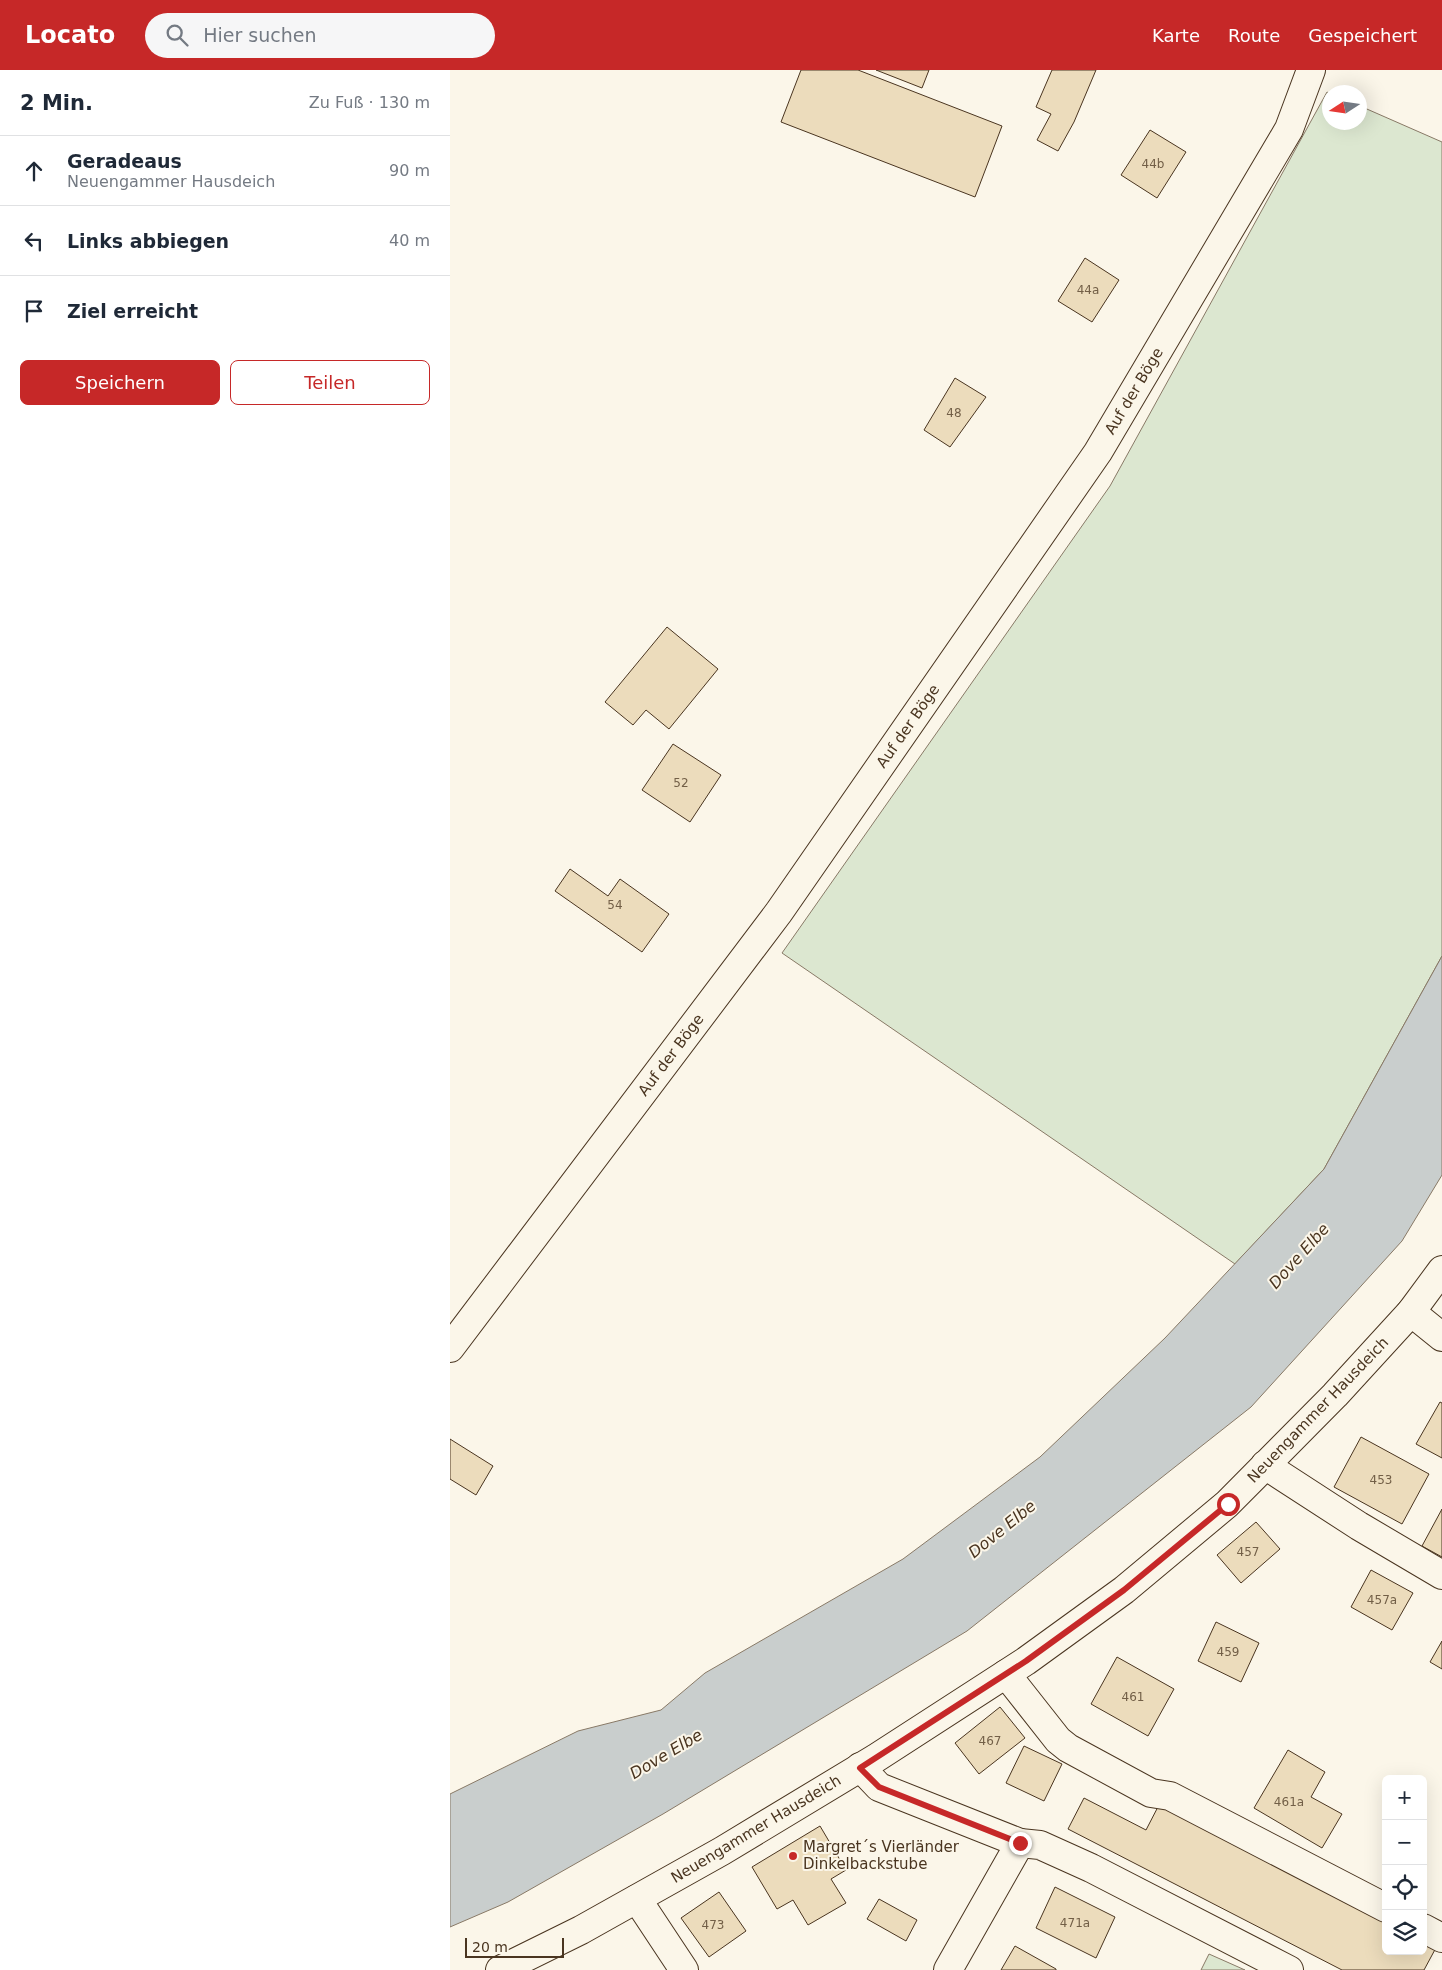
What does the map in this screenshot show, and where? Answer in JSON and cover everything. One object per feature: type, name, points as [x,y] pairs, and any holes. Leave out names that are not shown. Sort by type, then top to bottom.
[{"type":"street","name":"Auf der Böge","points":[[450,1348],[779,912],[1098,452],[1289,129],[1311,70]]},
{"type":"street","name":"Neuengammer Hausdeich","points":[[500,1970],[581,1930],[637,1899],[722,1851],[860,1768],[1006,1674],[1124,1590],[1228,1504],[1335,1395],[1411,1312],[1442,1270]]},
{"type":"street","points":[[1411,1312],[1442,1337]]},
{"type":"street","points":[[1265,1465],[1359,1526],[1442,1575]]},
{"type":"street","points":[[1006,1674],[1058,1740],[1068,1748],[1151,1793],[1170,1796],[1382,1906]]},
{"type":"street","points":[[860,1768],[879,1787],[1020,1843],[1040,1845],[1090,1868],[1289,1970]]},
{"type":"street","points":[[948,1970],[1020,1843]]},
{"type":"street","points":[[637,1899],[684,1970]]},
{"type":"street","points":[[1427,1930],[1442,1938]]},
{"type":"green space","points":[[1322,101],[1322,130],[1367,130],[1367,109],[1442,142],[1442,956],[1324,1169],[1235,1264],[782,953],[1110,486]]},
{"type":"green space","points":[[1209,1954],[1245,1970],[1201,1970]]},
{"type":"water","name":"Dove Elbe","points":[[1442,956],[1442,1175],[1402,1241],[1251,1407],[967,1631],[663,1814],[508,1902],[450,1927],[450,1794],[578,1731],[661,1710],[705,1673],[903,1559],[1040,1457],[1165,1338],[1324,1169]]},
{"type":"building","points":[[801,70],[858,70],[1002,126],[975,197],[781,122]]},
{"type":"building","points":[[876,70],[929,70],[922,88]]},
{"type":"building","points":[[1052,70],[1096,70],[1074,122],[1058,151],[1037,140],[1051,114],[1036,107]]},
{"type":"building","points":[[1150,130],[1186,152],[1157,198],[1121,175]]},
{"type":"building","points":[[1085,258],[1119,280],[1092,322],[1058,301]]},
{"type":"building","points":[[955,378],[986,397],[950,447],[924,430]]},
{"type":"building","points":[[667,627],[718,669],[669,729],[646,710],[633,725],[605,702]]},
{"type":"building","points":[[673,744],[721,775],[690,822],[642,790]]},
{"type":"building","points":[[570,869],[608,896],[620,879],[669,914],[642,952],[555,891]]},
{"type":"building","points":[[1440,1402],[1442,1403],[1442,1458],[1416,1444]]},
{"type":"building","points":[[1361,1437],[1429,1474],[1402,1524],[1334,1487]]},
{"type":"building","points":[[450,1439],[493,1466],[476,1495],[450,1479]]},
{"type":"building","points":[[1442,1509],[1442,1557],[1422,1546]]},
{"type":"building","points":[[1256,1522],[1280,1549],[1241,1583],[1217,1555]]},
{"type":"building","points":[[1371,1570],[1413,1593],[1392,1630],[1351,1607]]},
{"type":"building","points":[[1216,1622],[1259,1643],[1241,1682],[1198,1661]]},
{"type":"building","points":[[1442,1641],[1442,1669],[1430,1662]]},
{"type":"building","points":[[1117,1657],[1174,1689],[1148,1736],[1091,1704]]},
{"type":"building","points":[[1000,1707],[1025,1738],[979,1774],[955,1743]]},
{"type":"building","points":[[1024,1746],[1062,1764],[1044,1801],[1006,1783]]},
{"type":"building","points":[[1288,1750],[1325,1772],[1311,1797],[1342,1814],[1322,1848],[1254,1808]]},
{"type":"building","points":[[1084,1798],[1146,1830],[1161,1801],[1382,1915],[1382,1955],[1427,1955],[1427,1938],[1438,1944],[1424,1970],[1342,1970],[1068,1829]]},
{"type":"building","points":[[820,1826],[846,1870],[831,1879],[846,1903],[808,1925],[793,1900],[777,1909],[752,1867]]},
{"type":"building","points":[[1055,1887],[1115,1917],[1096,1958],[1036,1928]]},
{"type":"building","points":[[719,1892],[746,1931],[709,1957],[681,1918]]},
{"type":"building","points":[[879,1899],[917,1920],[906,1941],[867,1919]]},
{"type":"building","points":[[1015,1946],[1056,1969],[1056,1970],[1001,1970]]},
{"type":"place","name":"Margret´s Vierländer Dinkelbackstube","points":[[793,1856]]},
{"type":"route","points":[[1020,1843],[879,1787],[860,1768],[1026,1661],[1124,1590],[1228,1504]]}]
